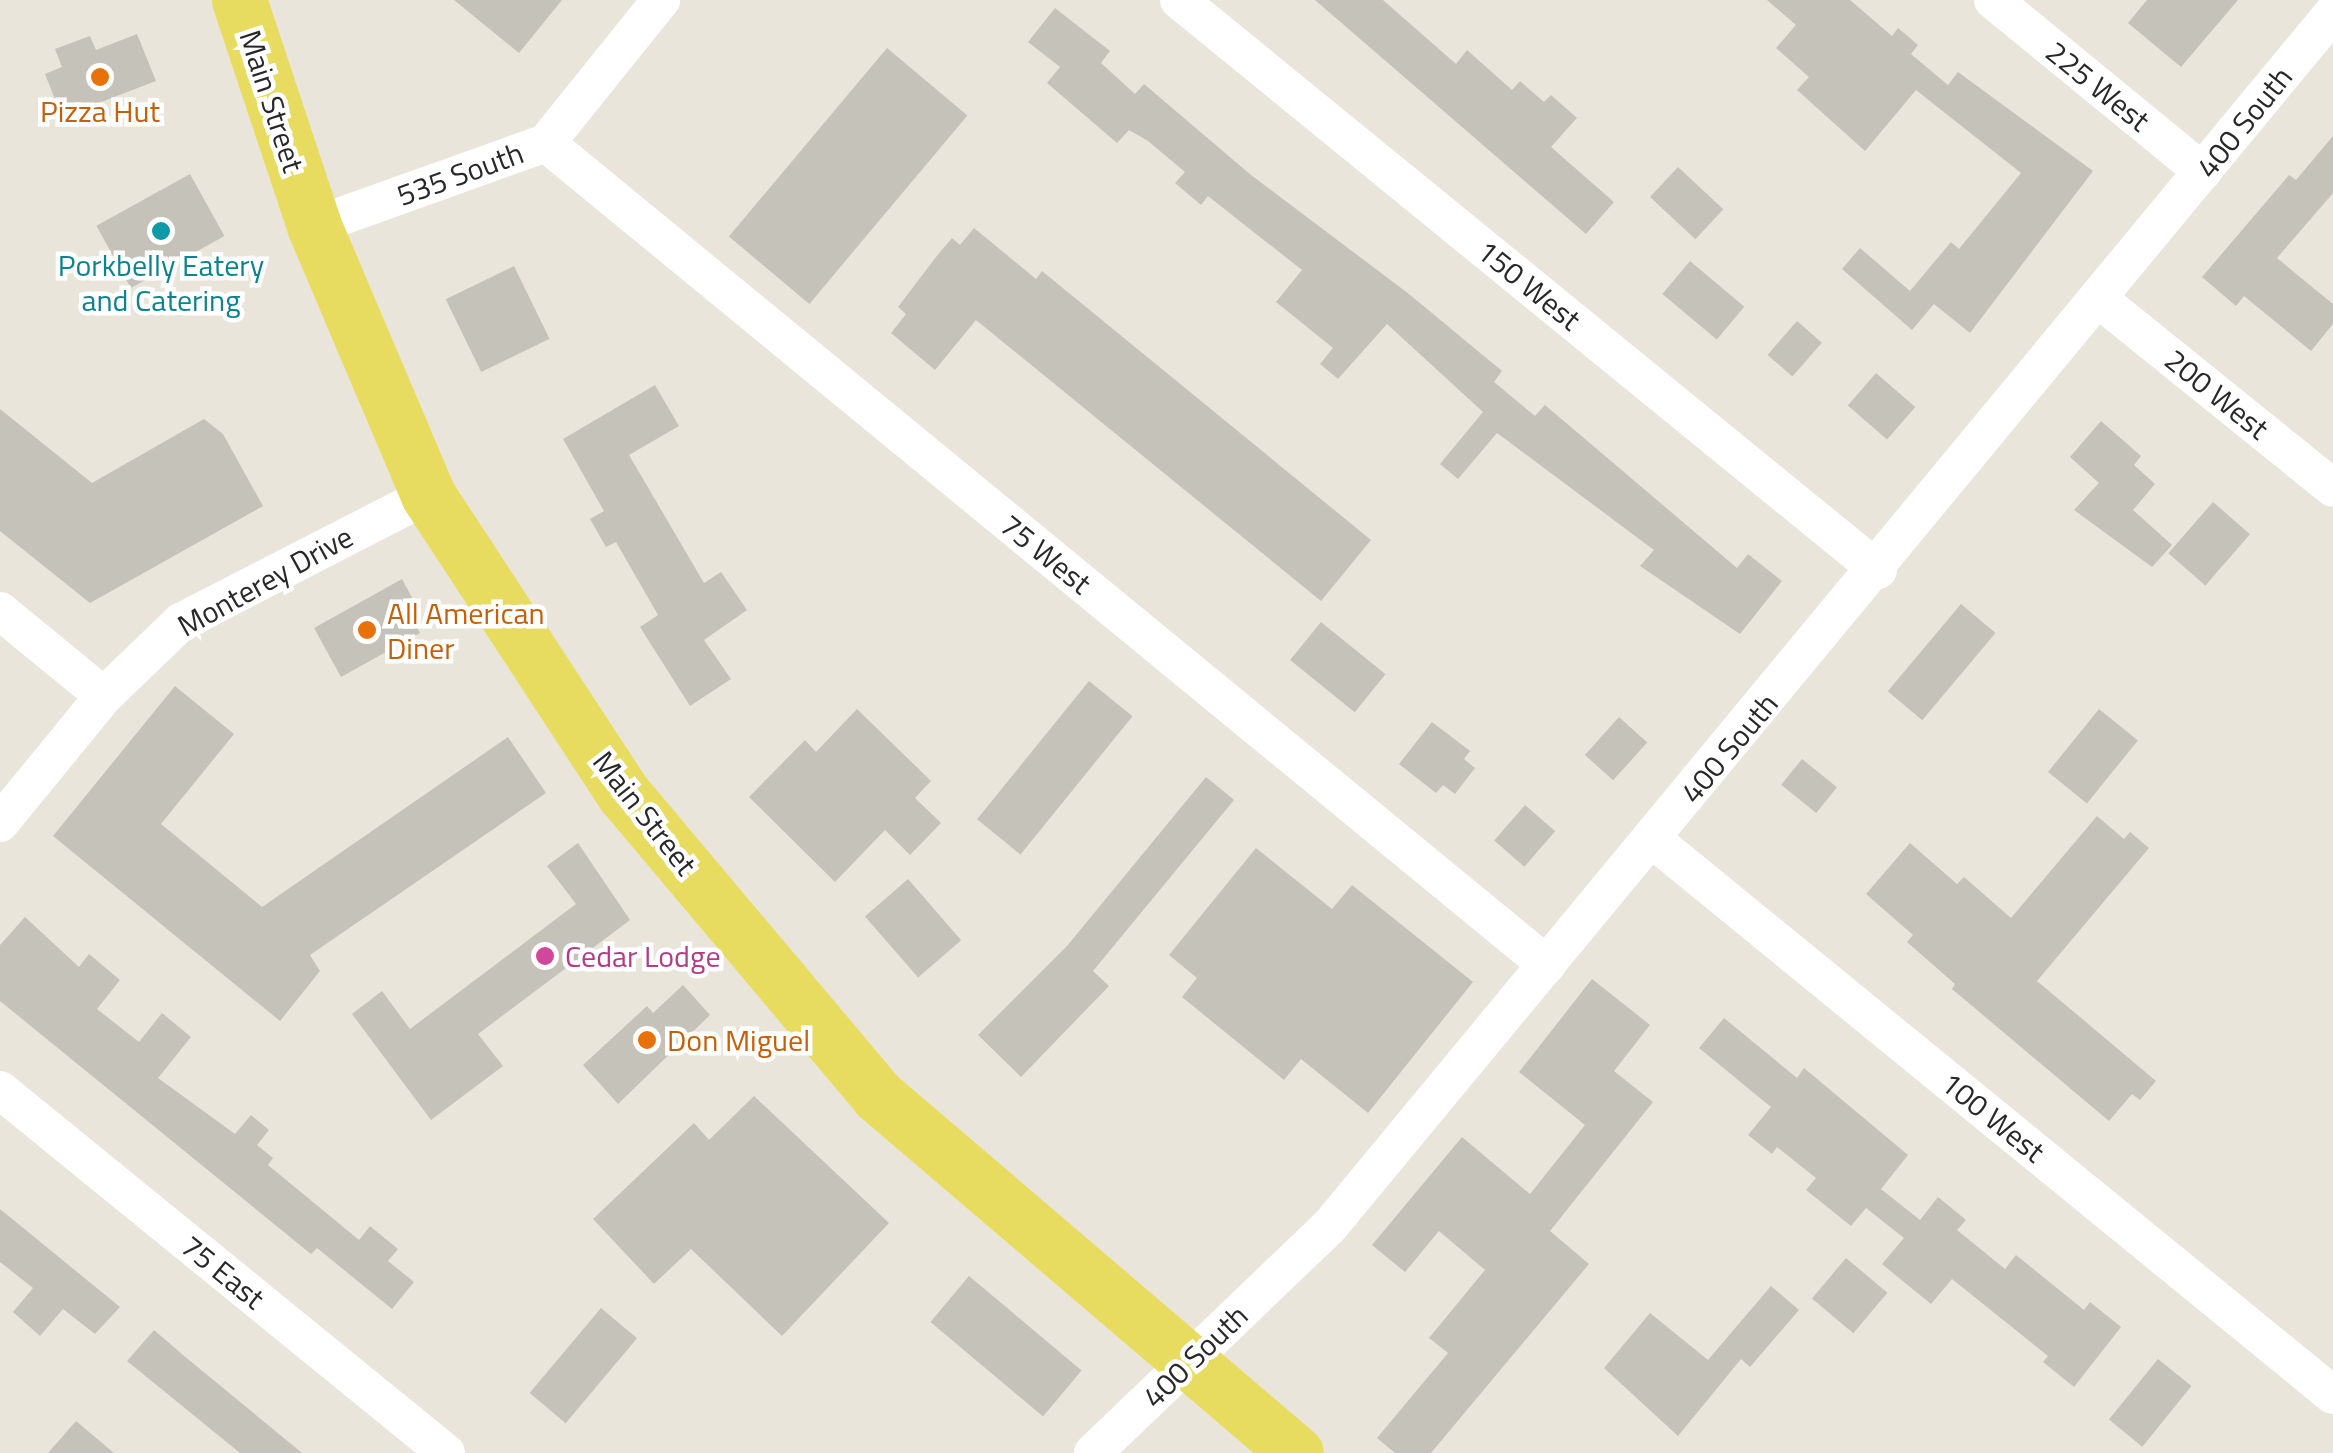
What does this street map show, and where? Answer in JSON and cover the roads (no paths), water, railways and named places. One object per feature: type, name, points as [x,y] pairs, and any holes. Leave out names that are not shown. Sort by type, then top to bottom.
[{"type":"main road","name":"Main Street","points":[[239,0],[314,226],[428,495],[623,792],[877,1095],[1187,1364],[1296,1453]]},
{"type":"street","name":"535 South","points":[[314,226],[546,144],[661,0]]},
{"type":"street","name":"150 West","points":[[1179,0],[1878,570]]},
{"type":"street","name":"225 West","points":[[1993,0],[2203,172]]},
{"type":"street","name":"400 South","points":[[1092,1453],[1328,1227],[1878,570],[2333,13]]},
{"type":"street","name":"75 West","points":[[546,144],[1547,965]]},
{"type":"street","name":"200 West","points":[[2100,300],[2333,488]]},
{"type":"street","name":"Monterey Drive","points":[[0,823],[104,696],[181,622],[428,495]]},
{"type":"street","points":[[0,611],[104,696]]},
{"type":"street","name":"100 West","points":[[1652,839],[2333,1395]]},
{"type":"street","name":"75 East","points":[[0,1090],[446,1453]]},
{"type":"place","name":"Pizza Hut","points":[[100,77]]},
{"type":"place","name":"Porkbelly Eatery and Catering","points":[[161,231]]},
{"type":"place","name":"All American Diner","points":[[367,630]]},
{"type":"place","name":"Cedar Lodge","points":[[545,956]]},
{"type":"place","name":"Don Miguel","points":[[647,1040]]}]
